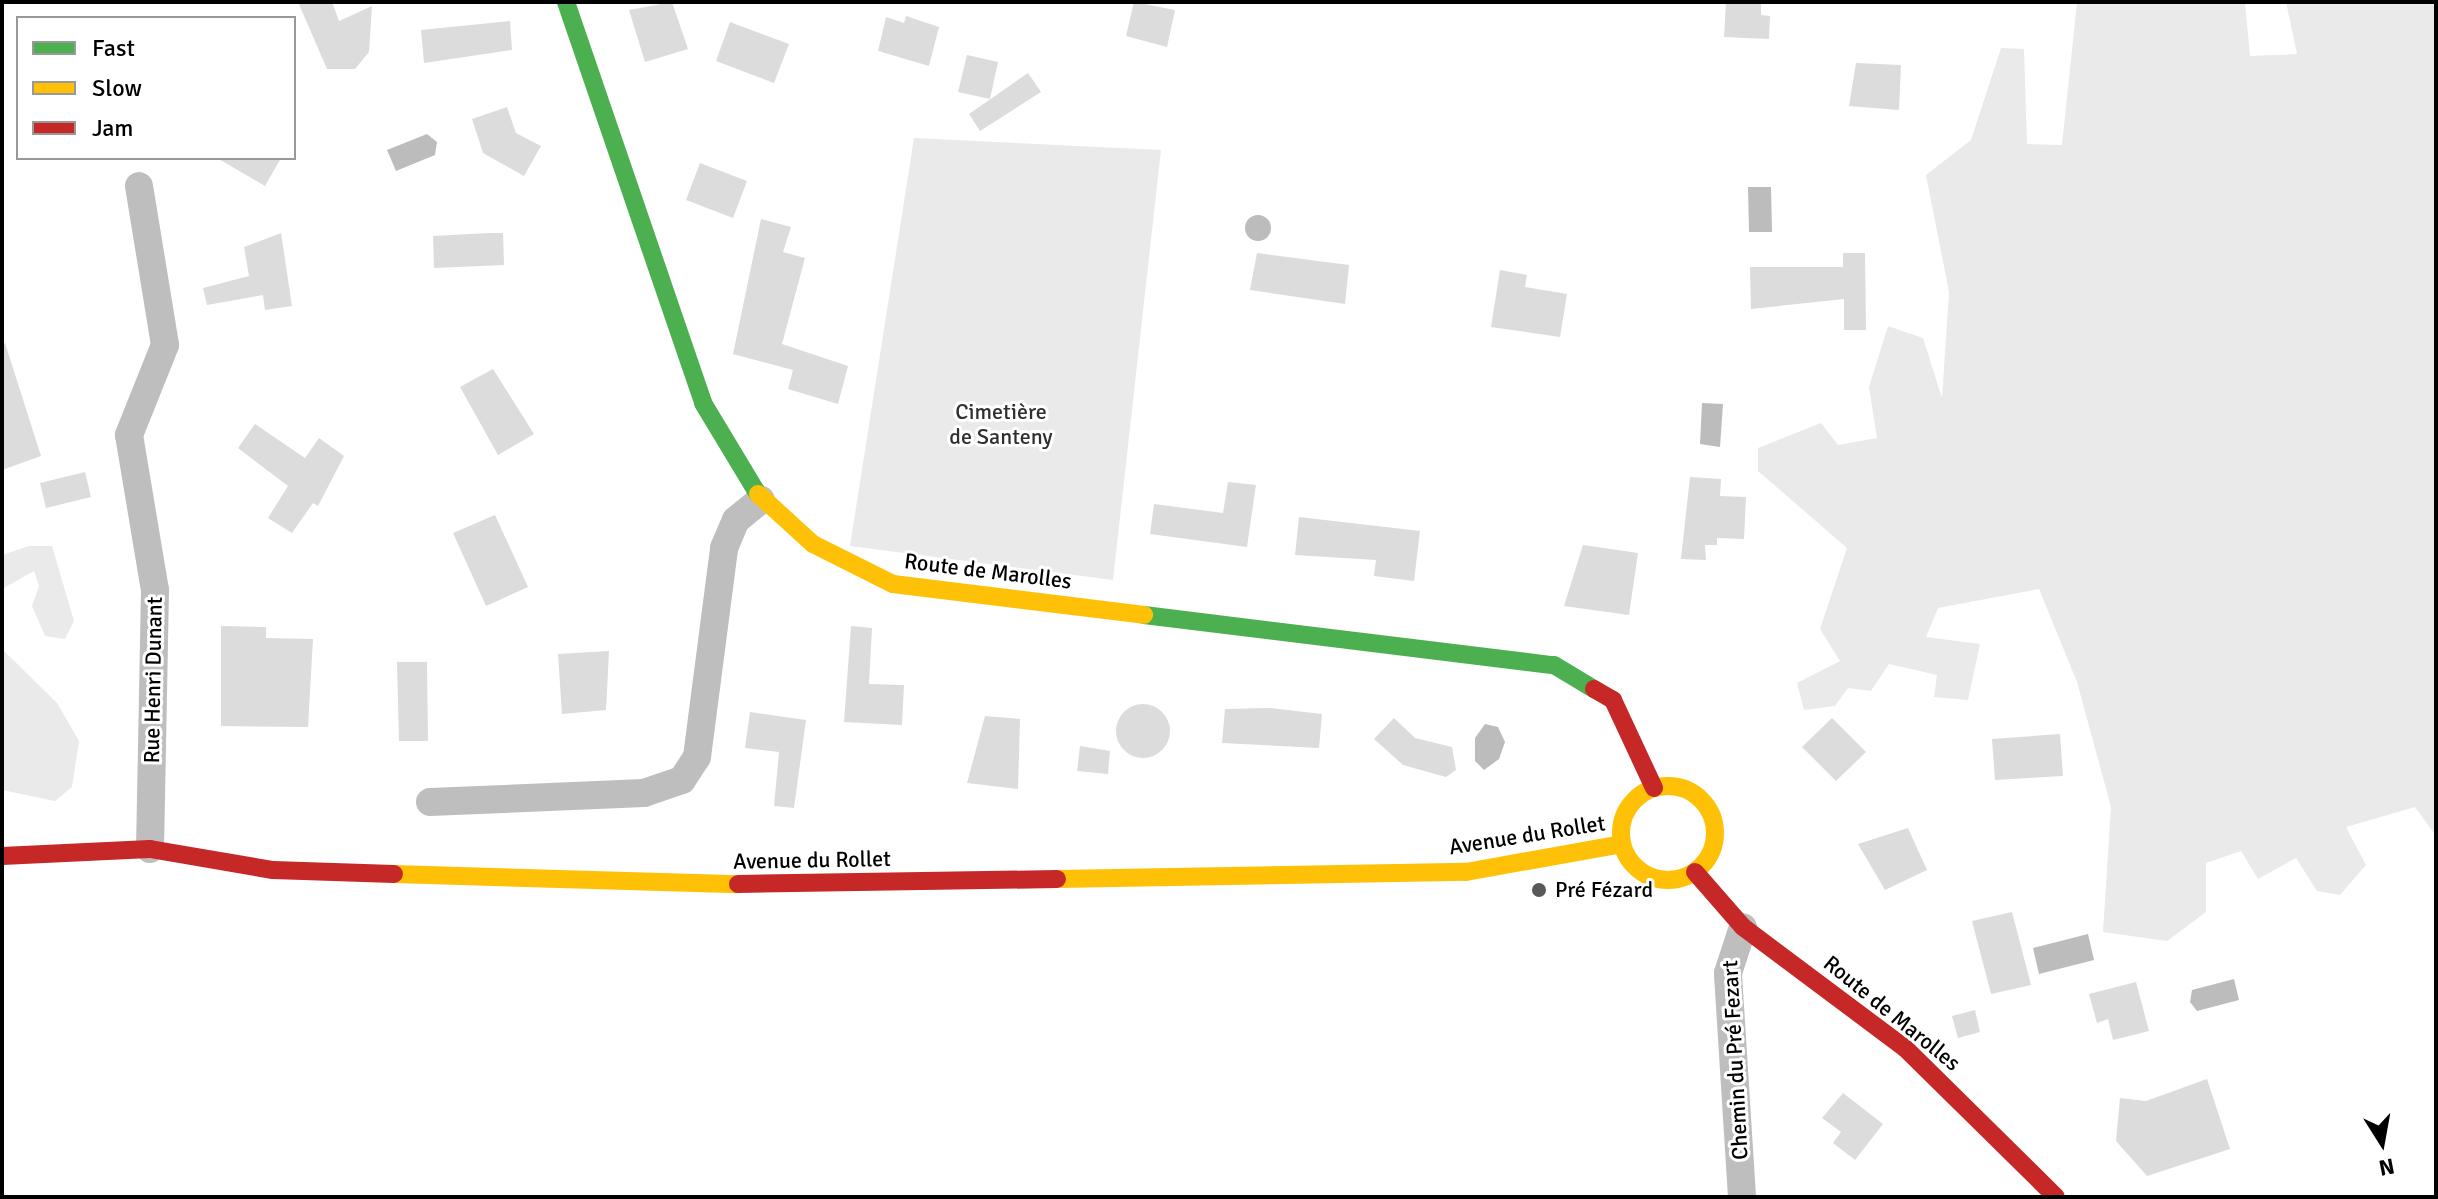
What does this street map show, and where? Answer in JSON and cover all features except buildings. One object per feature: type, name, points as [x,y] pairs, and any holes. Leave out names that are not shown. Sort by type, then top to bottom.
[{"type":"street","name":"Route de Marolles","points":[[566,2],[703,403],[761,500],[839,561],[893,584],[1554,665],[1613,700],[1647,760],[1654,788]]},
{"type":"street","name":"Rue Henri Dunant","points":[[139,186],[165,345],[129,435],[155,590],[150,849]]},
{"type":"street","points":[[430,802],[644,793],[682,780],[697,757],[724,548],[736,520],[761,500]]},
{"type":"street","points":[[1654,788],[1681,788],[1708,808],[1714,844],[1695,872],[1662,880],[1645,875],[1622,844],[1626,812],[1654,788]]},
{"type":"street","name":"Avenue du Rollet","points":[[2,856],[150,849],[273,870],[697,885],[1466,872],[1622,844]]},
{"type":"street","name":"Route de Marolles","points":[[1695,872],[1743,927],[1905,1048],[2056,1197]]},
{"type":"street","name":"Chemin du Pré Fezart","points":[[1742,1197],[1728,973],[1743,927]]},
{"type":"green space","points":[[2077,2],[2245,2],[2250,56],[2297,54],[2286,2],[2436,2],[2436,836],[2415,807],[2346,827],[2366,865],[2340,895],[2317,891],[2296,858],[2258,879],[2241,851],[2206,863],[2206,912],[2167,941],[2103,932],[2111,807],[2077,682],[2039,589],[1938,608],[1926,637],[1980,644],[1968,700],[1934,697],[1937,675],[1889,664],[1871,691],[1848,688],[1835,706],[1804,710],[1797,683],[1840,661],[1820,629],[1847,548],[1758,471],[1758,448],[1821,423],[1838,445],[1877,438],[1869,387],[1888,326],[1923,338],[1942,398],[1949,292],[1926,175],[1971,140],[2001,48],[2024,49],[2027,144],[2062,145]]},
{"type":"green space","name":"Cimetière de Santeny","points":[[914,138],[1161,150],[1113,580],[850,546]]},
{"type":"green space","points":[[29,546],[52,546],[74,621],[65,639],[45,636],[32,606],[39,586],[34,571],[2,589],[2,555]]},
{"type":"green space","points":[[2,649],[57,703],[79,741],[72,787],[55,801],[2,790]]},
{"type":"shaded area","points":[[427,134],[437,142],[435,155],[396,171],[387,150]]},
{"type":"shaded area","points":[[1748,187],[1771,187],[1772,232],[1749,232]]},
{"type":"shaded area","points":[[1258,215],[1267,219],[1271,228],[1267,237],[1258,241],[1249,237],[1245,228],[1249,219]]},
{"type":"shaded area","points":[[1702,403],[1723,404],[1720,447],[1700,444]]},
{"type":"shaded area","points":[[1485,724],[1498,727],[1505,742],[1499,759],[1484,770],[1475,761],[1475,738]]},
{"type":"shaded area","points":[[2088,934],[2094,960],[2039,974],[2033,948]]},
{"type":"shaded area","points":[[2234,979],[2239,1000],[2197,1011],[2190,1002],[2192,990]]},
{"type":"traffic: fast","points":[[566,2],[703,403],[758,494]]},
{"type":"traffic: fast","points":[[1144,615],[1554,665],[1594,689]]},
{"type":"traffic: slow","points":[[758,494],[813,544],[893,584],[1144,615]]},
{"type":"traffic: slow","points":[[1668,786],[1686,790],[1701,800],[1711,815],[1715,833],[1711,851],[1701,866],[1686,876],[1668,880],[1650,876],[1635,866],[1625,851],[1621,833],[1625,815],[1635,800],[1650,790],[1668,786]]},
{"type":"traffic: slow","points":[[1057,879],[1466,872],[1622,844]]},
{"type":"traffic: slow","points":[[394,874],[738,884]]},
{"type":"traffic: jam","points":[[1594,689],[1613,700],[1654,788]]},
{"type":"traffic: jam","points":[[2,856],[150,849],[273,870],[394,874]]},
{"type":"traffic: jam","points":[[1695,872],[1743,927],[1905,1048],[2056,1197]]},
{"type":"traffic: jam","points":[[738,884],[1057,879]]},
{"type":"place","name":"Pré Fézard","points":[[1539,890]]}]
